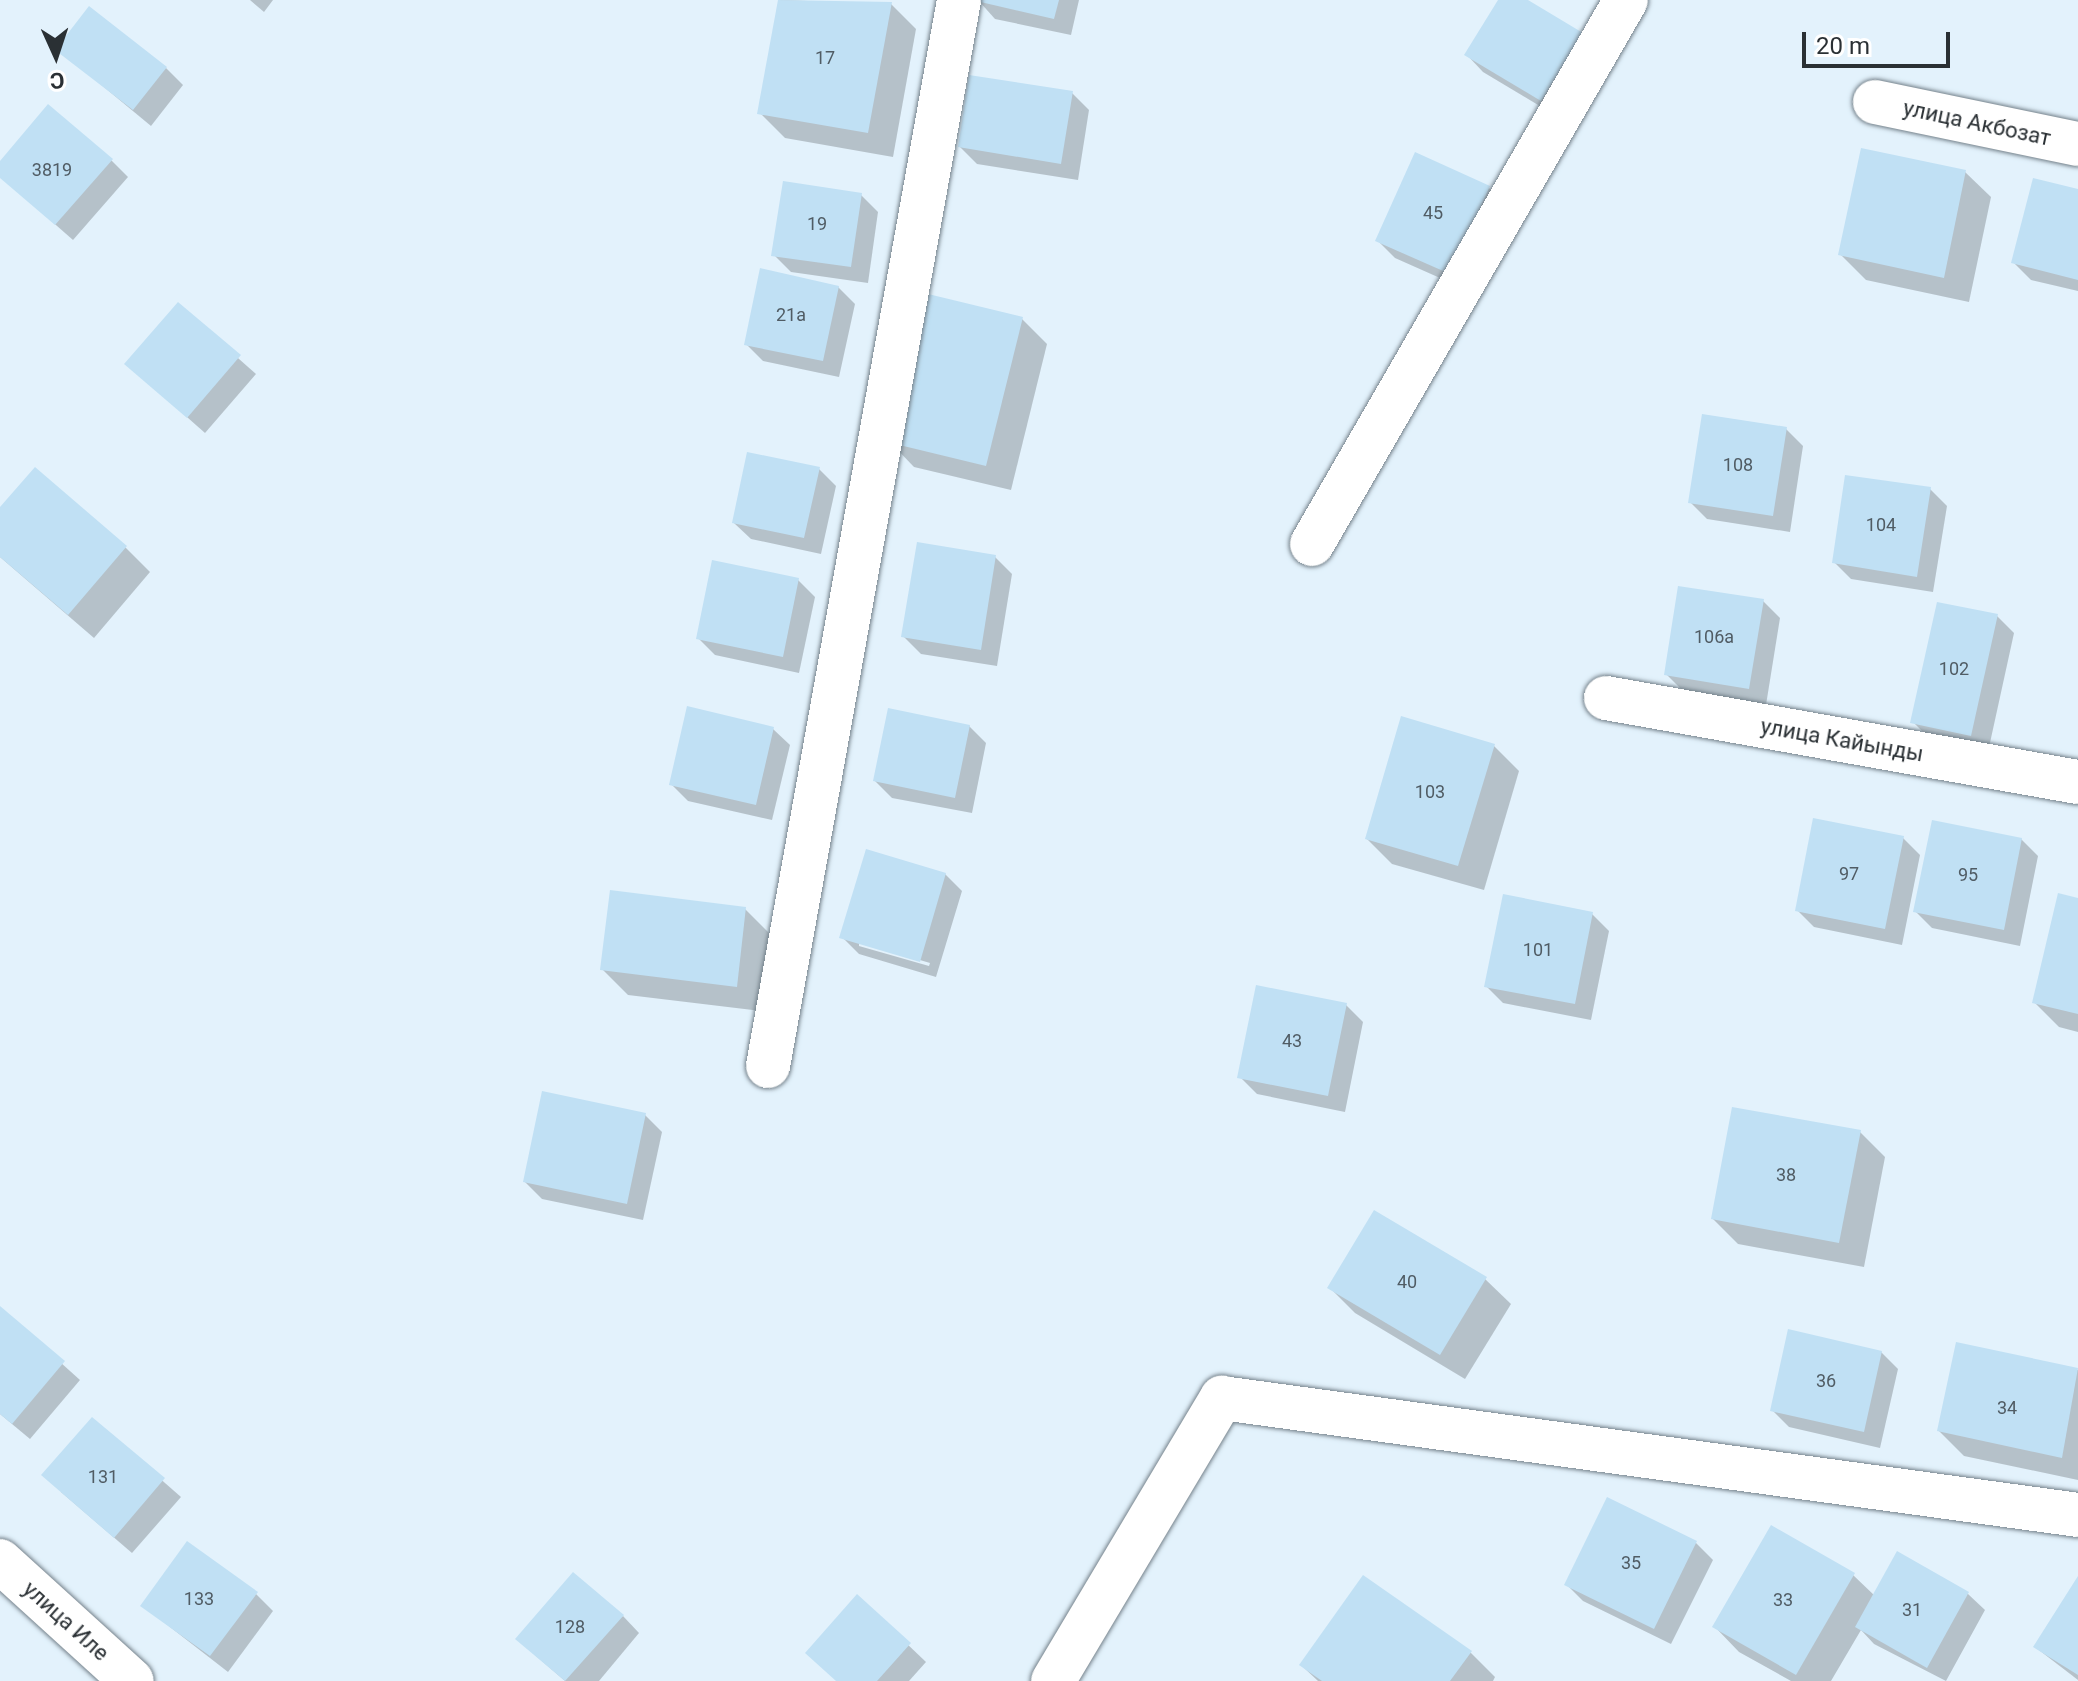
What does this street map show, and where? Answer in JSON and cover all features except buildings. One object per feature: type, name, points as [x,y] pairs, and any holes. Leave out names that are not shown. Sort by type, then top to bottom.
[{"type":"street","points":[[768,1066],[959,0]]},
{"type":"street","points":[[1312,544],[1626,0]]},
{"type":"street","name":"улица Акбозат","points":[[1875,102],[2078,144]]},
{"type":"street","name":"улица Кайынды","points":[[1606,698],[2078,782]]},
{"type":"street","points":[[1053,1681],[1222,1398],[2078,1515]]},
{"type":"street","name":"улица Иле","points":[[0,1561],[132,1681]]}]
